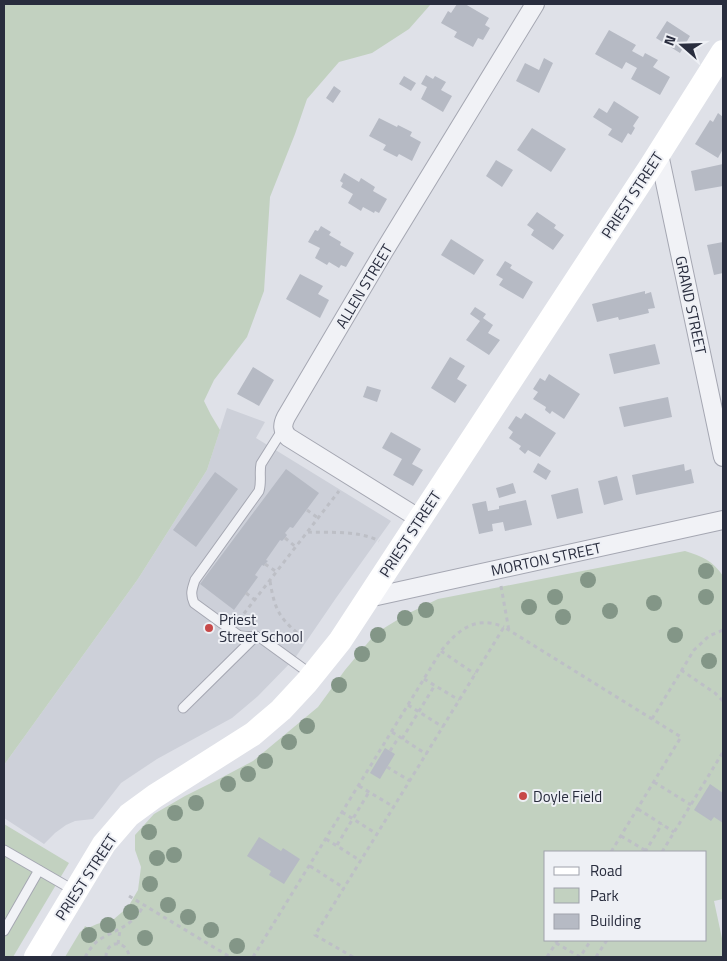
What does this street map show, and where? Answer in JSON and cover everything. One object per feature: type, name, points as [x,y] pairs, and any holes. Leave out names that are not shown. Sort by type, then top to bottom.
[{"type":"main road","name":"PRIEST STREET","points":[[36,957],[104,844],[129,815],[155,796],[253,734],[281,710],[313,675],[340,640],[659,154],[723,52]]},
{"type":"street","name":"ALLEN STREET","points":[[283,428],[286,417],[384,251],[535,4]]},
{"type":"street","name":"GRAND STREET","points":[[659,154],[723,457]]},
{"type":"street","points":[[283,428],[284,433],[288,437],[420,519]]},
{"type":"street","name":"MORTON STREET","points":[[368,598],[723,520]]},
{"type":"lane","points":[[283,428],[261,464],[259,491],[195,580],[191,596],[194,603],[231,631],[243,637],[256,636],[261,638],[313,675]]},
{"type":"lane","points":[[183,708],[256,636]]},
{"type":"lane","points":[[4,850],[76,892]]},
{"type":"lane","points":[[4,931],[38,870]]},
{"type":"path","points":[[231,631],[351,476]]},
{"type":"path","points":[[307,510],[318,518]]},
{"type":"path","points":[[307,532],[363,534],[379,541]]},
{"type":"path","points":[[284,538],[296,547]]},
{"type":"path","points":[[266,564],[277,572]]},
{"type":"path","points":[[270,580],[275,606],[280,616],[288,626],[306,640]]},
{"type":"path","points":[[501,586],[509,631]]},
{"type":"path","points":[[246,593],[255,600]]},
{"type":"path","points":[[253,957],[440,651],[452,637],[468,626],[490,623],[504,627],[681,737],[612,851]]},
{"type":"path","points":[[353,957],[315,934],[504,627]]},
{"type":"path","points":[[652,719],[694,650],[709,636],[723,630]]},
{"type":"path","points":[[440,651],[475,674]]},
{"type":"path","points":[[681,670],[715,693],[723,701]]},
{"type":"path","points":[[424,679],[459,700]]},
{"type":"path","points":[[384,745],[390,750],[400,738],[434,685]]},
{"type":"path","points":[[408,705],[443,727]]},
{"type":"path","points":[[392,732],[426,754]]},
{"type":"path","points":[[663,851],[723,752]]},
{"type":"path","points":[[388,767],[410,781]]},
{"type":"path","points":[[654,782],[691,805]]},
{"type":"path","points":[[359,786],[394,807]]},
{"type":"path","points":[[336,845],[369,792]]},
{"type":"path","points":[[638,809],[674,832]]},
{"type":"path","points":[[342,812],[377,834]]},
{"type":"path","points":[[647,851],[662,824]]},
{"type":"path","points":[[621,836],[644,851]]},
{"type":"path","points":[[326,838],[360,861]]},
{"type":"path","points":[[310,866],[344,888]]},
{"type":"path","points":[[129,896],[230,957]]},
{"type":"path","points":[[85,957],[99,940],[120,930],[136,917],[144,905]]},
{"type":"path","points":[[118,944],[120,930]]},
{"type":"path","points":[[547,957],[557,941],[580,957],[590,941]]},
{"type":"path","points":[[596,957],[606,941]]},
{"type":"path","points":[[106,957],[108,948],[118,944],[127,949],[129,957]]},
{"type":"shaded area","name":"Priest Street School","points":[[227,408],[265,422],[256,438],[391,521],[295,658],[258,696],[232,718],[157,759],[121,783],[93,819],[75,821],[66,825],[44,844],[4,818],[4,765],[138,579],[207,470]]},
{"type":"green space","points":[[4,4],[431,4],[409,29],[372,53],[339,62],[307,99],[270,197],[264,291],[247,337],[214,380],[204,401],[220,430],[207,470],[138,579],[4,765]]},
{"type":"green space","name":"Doyle Field","points":[[685,551],[707,560],[715,566],[723,576],[723,899],[714,901],[723,943],[723,957],[65,957],[85,926],[88,928],[114,919],[128,907],[138,890],[141,867],[135,850],[135,835],[154,814],[253,761],[318,707],[345,670],[376,633],[407,614],[438,599]]},
{"type":"green space","points":[[4,824],[69,863],[13,957],[4,957]]},
{"type":"building","points":[[457,4],[465,4],[489,18],[485,25],[490,28],[483,40],[478,38],[473,47],[454,37],[457,32],[441,23],[448,11],[451,13]]},
{"type":"building","points":[[667,21],[690,36],[680,53],[656,38]]},
{"type":"building","points":[[609,30],[636,45],[632,51],[643,57],[645,53],[658,60],[653,67],[670,77],[660,95],[631,79],[637,68],[626,62],[622,69],[595,54]]},
{"type":"building","points":[[544,58],[553,63],[539,93],[516,81],[525,63],[539,70]]},
{"type":"building","points":[[426,75],[433,79],[435,76],[446,82],[441,90],[452,96],[443,112],[421,99],[427,87],[421,84]]},
{"type":"building","points":[[404,76],[416,83],[411,91],[399,84]]},
{"type":"building","points":[[334,86],[341,91],[333,103],[326,98]]},
{"type":"building","points":[[614,101],[639,117],[633,126],[635,128],[631,135],[628,133],[622,143],[608,135],[612,129],[593,117],[599,108],[607,113]]},
{"type":"building","points":[[718,113],[723,117],[723,149],[718,158],[695,144],[710,120],[713,122]]},
{"type":"building","points":[[379,118],[412,132],[410,136],[421,142],[412,161],[399,154],[397,157],[383,150],[386,145],[369,136]]},
{"type":"building","points":[[532,128],[566,149],[551,172],[517,150]]},
{"type":"building","points":[[496,160],[513,170],[502,187],[486,176]]},
{"type":"building","points":[[723,164],[723,186],[695,191],[691,171]]},
{"type":"building","points":[[344,173],[359,182],[361,178],[375,187],[373,191],[387,199],[379,213],[375,211],[374,213],[363,207],[361,211],[348,203],[353,194],[341,187],[343,183],[340,181]]},
{"type":"building","points":[[537,212],[556,225],[554,228],[564,235],[553,250],[531,235],[534,230],[527,225]]},
{"type":"building","points":[[321,226],[331,232],[329,235],[341,242],[340,245],[354,253],[346,267],[341,265],[339,268],[329,262],[327,265],[315,258],[320,248],[308,242],[315,230],[318,231]]},
{"type":"building","points":[[451,239],[484,260],[474,275],[441,255]]},
{"type":"building","points":[[723,242],[723,273],[714,275],[707,245]]},
{"type":"building","points":[[505,261],[512,265],[510,268],[533,282],[523,299],[499,285],[503,279],[496,275]]},
{"type":"building","points":[[300,274],[323,286],[318,294],[329,300],[320,318],[286,299]]},
{"type":"building","points":[[645,291],[645,294],[651,292],[655,308],[648,309],[649,313],[619,320],[618,317],[597,322],[592,304]]},
{"type":"building","points":[[475,307],[486,314],[483,318],[493,325],[488,333],[500,340],[489,355],[466,340],[480,321],[470,314]]},
{"type":"building","points":[[655,344],[660,364],[614,374],[609,354]]},
{"type":"building","points":[[450,357],[465,366],[457,379],[467,385],[455,403],[431,388]]},
{"type":"building","points":[[253,367],[274,380],[259,406],[237,394]]},
{"type":"building","points":[[549,374],[580,394],[564,419],[552,411],[550,414],[545,410],[546,407],[533,399],[538,392],[533,389],[540,378],[545,381]]},
{"type":"building","points":[[367,386],[381,390],[377,402],[363,397]]},
{"type":"building","points":[[668,397],[672,417],[624,427],[619,407]]},
{"type":"building","points":[[525,413],[556,433],[540,457],[528,450],[525,454],[519,449],[521,446],[509,438],[513,432],[508,428],[516,416],[521,419]]},
{"type":"building","points":[[391,432],[421,449],[412,464],[423,470],[413,486],[393,475],[402,459],[382,448]]},
{"type":"building","points":[[538,463],[551,471],[546,480],[533,472]]},
{"type":"building","points":[[684,464],[685,471],[691,469],[694,483],[636,495],[632,475]]},
{"type":"building","name":"Priest Street School","points":[[286,469],[319,493],[293,528],[290,527],[285,533],[287,535],[282,541],[280,540],[264,566],[262,565],[255,575],[258,577],[234,610],[200,584]]},
{"type":"building","points":[[215,472],[238,489],[196,547],[173,530]]},
{"type":"building","points":[[617,476],[623,500],[604,505],[598,481]]},
{"type":"building","points":[[513,483],[516,493],[499,498],[496,488]]},
{"type":"building","points":[[578,488],[583,513],[557,519],[551,495]]},
{"type":"building","points":[[526,500],[532,525],[505,531],[503,522],[492,524],[493,531],[479,534],[472,504],[486,501],[488,511],[499,509],[499,506]]},
{"type":"building","points":[[385,748],[395,754],[380,779],[370,773]]},
{"type":"building","points":[[710,784],[723,793],[723,823],[714,817],[711,821],[694,810]]},
{"type":"building","points":[[259,837],[281,851],[283,848],[300,859],[284,884],[269,875],[271,871],[247,856]]},
{"type":"place","name":"Priest Street School","points":[[209,628]]},
{"type":"place","name":"Doyle Field","points":[[523,796]]}]
